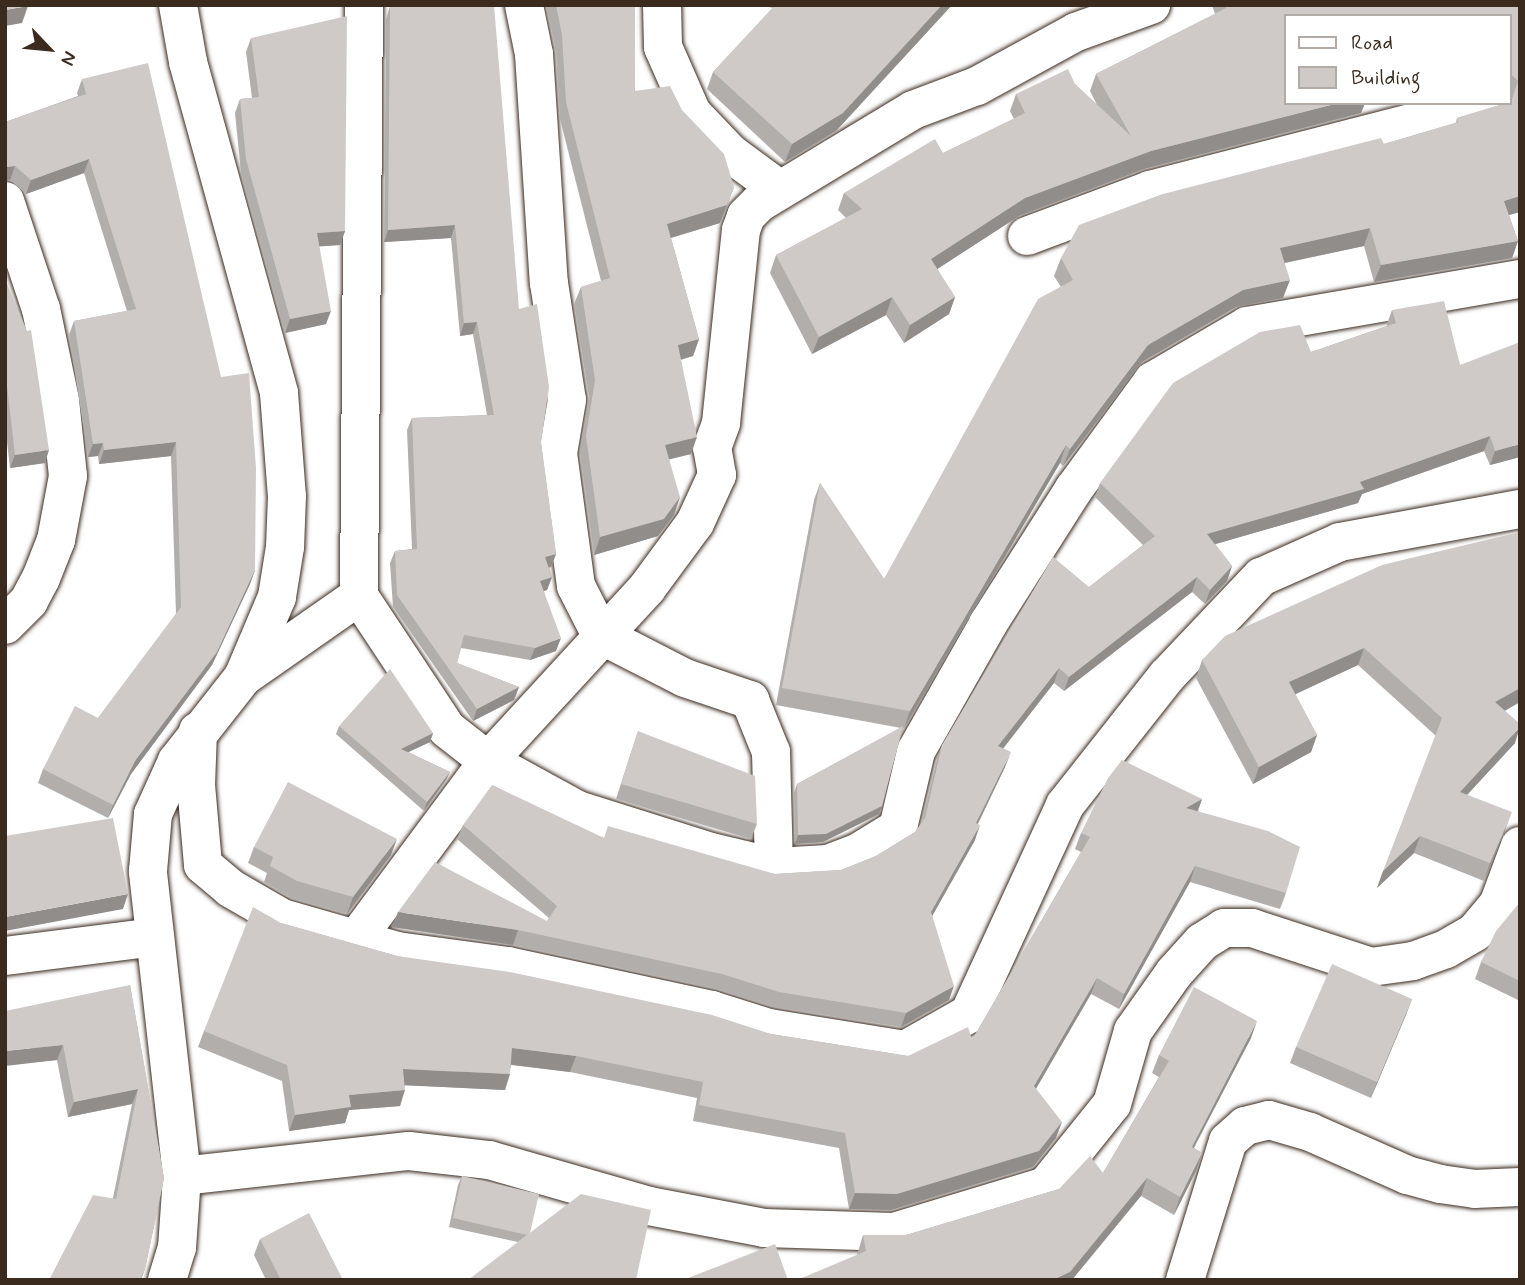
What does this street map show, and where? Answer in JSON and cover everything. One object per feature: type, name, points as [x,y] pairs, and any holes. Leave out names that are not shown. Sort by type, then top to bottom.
[{"type":"street","points":[[178,5],[188,62],[279,393],[287,496],[285,547],[277,597],[243,677]]},
{"type":"street","points":[[364,5],[359,596],[447,729],[488,761],[579,810],[774,867],[828,864],[859,852],[898,828],[916,751],[988,624],[1074,489],[1153,381],[1247,326],[1520,279]]},
{"type":"street","points":[[524,5],[534,54],[549,283],[567,400],[558,453],[576,586],[601,635],[685,678],[750,700],[771,752],[774,867]]},
{"type":"street","points":[[662,5],[663,47],[692,113],[730,153],[780,190]]},
{"type":"street","points":[[356,939],[488,761],[647,588],[695,523],[717,475],[712,448],[724,396],[741,230],[759,203],[913,110],[977,86],[1076,32],[1151,5]]},
{"type":"street","points":[[1027,236],[1150,190],[1482,105]]},
{"type":"street","points":[[5,201],[41,309],[60,400],[68,476],[56,540],[41,578],[29,601],[5,625]]},
{"type":"street","points":[[198,731],[196,785],[203,866],[230,888],[282,918],[397,951],[535,972],[831,1041],[905,1050],[969,1014],[1065,805],[1167,676],[1261,578],[1340,542],[1520,509]]},
{"type":"street","points":[[167,1280],[177,1248],[182,1176],[148,871],[153,814],[177,761],[243,677],[359,596]]},
{"type":"street","points":[[182,1176],[409,1151],[489,1160],[649,1206],[764,1228],[894,1232],[1046,1186],[1112,1104],[1133,1031],[1174,973],[1202,942],[1224,928],[1252,928],[1371,967],[1413,961],[1446,949],[1475,932],[1498,905],[1520,846]]},
{"type":"street","points":[[5,956],[155,937]]},
{"type":"street","points":[[1185,1280],[1228,1140],[1245,1126],[1269,1119],[1310,1132],[1407,1175],[1440,1184],[1475,1189],[1520,1187]]},
{"type":"building","points":[[5,5],[28,5],[28,6],[5,10]]},
{"type":"building","points":[[494,5],[519,309],[537,304],[549,387],[541,443],[556,554],[545,557],[552,577],[540,581],[561,638],[535,648],[464,635],[457,663],[519,687],[477,709],[397,595],[395,551],[417,549],[412,418],[494,415],[477,322],[464,323],[455,225],[388,230],[390,6]]},
{"type":"building","points":[[556,5],[635,5],[635,91],[670,86],[682,110],[724,154],[734,187],[727,205],[667,224],[699,339],[678,345],[697,437],[665,445],[680,497],[664,519],[600,537],[586,436],[595,380],[581,287],[610,278],[566,102],[562,35]]},
{"type":"building","points":[[775,5],[942,5],[843,113],[792,144],[713,72]]},
{"type":"building","points":[[1225,5],[1520,5],[1520,196],[1504,201],[1518,241],[1381,265],[1370,228],[1280,248],[1290,280],[1243,290],[1148,345],[1070,449],[1066,445],[910,711],[782,688],[820,483],[884,579],[1038,299],[1073,280],[1061,258],[1079,225],[1163,194],[1381,138],[1384,144],[1458,122],[1457,118],[1501,105],[1511,105],[1518,81],[1511,74],[1511,14],[1284,14],[1284,105],[1331,105],[1151,151],[1025,198],[931,259],[955,297],[910,325],[892,297],[819,337],[776,255],[862,209],[844,193],[935,139],[943,153],[1025,113],[1016,94],[1068,69],[1075,84],[1131,136],[1096,74],[1226,8]]},
{"type":"building","points":[[347,16],[345,231],[317,233],[331,311],[290,319],[246,159],[240,99],[259,97],[251,38]]},
{"type":"building","points":[[148,63],[221,377],[249,373],[256,468],[255,570],[217,652],[135,761],[113,805],[43,769],[75,706],[98,718],[181,607],[176,442],[104,450],[103,443],[93,444],[74,321],[136,309],[89,159],[31,180],[15,166],[5,167],[5,122],[86,94],[82,79]]},
{"type":"building","points":[[5,279],[27,331],[31,330],[49,450],[15,455],[5,369]]},
{"type":"building","points":[[1444,301],[1460,365],[1520,342],[1520,444],[1495,451],[1490,436],[1360,482],[1364,489],[1207,534],[1232,566],[1210,590],[1197,577],[1069,677],[1059,668],[998,746],[1011,752],[976,823],[980,825],[931,912],[954,986],[906,1013],[779,992],[722,974],[518,930],[398,912],[435,862],[547,921],[557,906],[463,825],[492,785],[604,838],[608,826],[775,874],[841,870],[876,856],[915,832],[925,818],[942,745],[1053,557],[1089,587],[1155,536],[1100,483],[1173,383],[1260,332],[1300,325],[1311,352],[1396,323],[1392,310]]},
{"type":"building","points":[[1520,532],[1520,688],[1495,702],[1520,724],[1520,727],[1460,792],[1512,812],[1490,863],[1420,836],[1383,871],[1442,718],[1364,648],[1289,682],[1317,735],[1259,767],[1202,660],[1225,636],[1382,565]]},
{"type":"building","points":[[390,669],[433,733],[401,749],[450,772],[427,802],[339,726]]},
{"type":"building","points":[[903,726],[882,806],[826,834],[798,835],[797,784]]},
{"type":"building","points":[[638,731],[755,776],[757,824],[621,784]]},
{"type":"building","points":[[1122,760],[1202,799],[1186,808],[1268,831],[1300,847],[1286,893],[1195,866],[1124,994],[1097,978],[1034,1086],[1062,1122],[1039,1151],[897,1194],[855,1193],[845,1133],[699,1105],[703,1082],[576,1056],[512,1048],[510,1074],[403,1069],[405,1090],[349,1095],[351,1107],[295,1115],[287,1065],[204,1031],[253,907],[281,923],[397,956],[510,972],[712,1015],[771,1034],[908,1056],[968,1027],[972,1040],[1090,837],[1081,833],[1108,778]]},
{"type":"building","points":[[288,782],[397,839],[353,897],[297,881],[270,866],[273,857],[254,847]]},
{"type":"building","points":[[113,818],[128,894],[5,917],[5,836]]},
{"type":"building","points":[[1520,902],[1520,981],[1481,962],[1496,931]]},
{"type":"building","points":[[1332,964],[1412,999],[1377,1082],[1296,1047]]},
{"type":"building","points":[[130,985],[164,1178],[145,1269],[140,1280],[49,1280],[93,1195],[116,1199],[138,1089],[74,1102],[63,1045],[5,1051],[5,1011]]},
{"type":"building","points":[[1194,987],[1257,1021],[1192,1147],[1202,1153],[1180,1197],[1147,1178],[1070,1272],[1053,1280],[797,1280],[866,1251],[863,1235],[906,1235],[1059,1189],[1090,1156],[1103,1173],[1169,1061],[1159,1055]]},
{"type":"building","points":[[462,1176],[539,1194],[530,1233],[527,1235],[453,1218]]},
{"type":"building","points":[[581,1194],[651,1210],[636,1280],[468,1280]]},
{"type":"building","points":[[309,1213],[343,1280],[281,1280],[260,1239]]},
{"type":"building","points":[[775,1244],[788,1280],[683,1280]]}]
